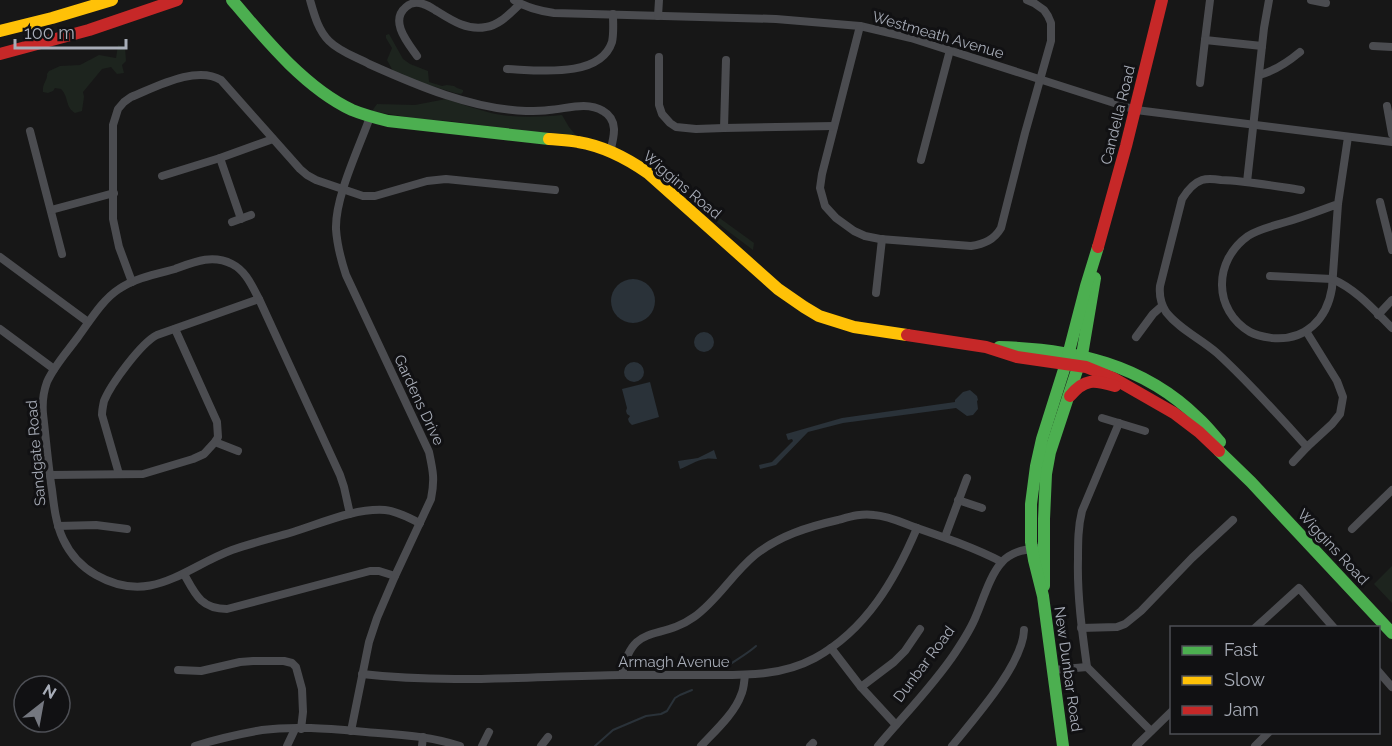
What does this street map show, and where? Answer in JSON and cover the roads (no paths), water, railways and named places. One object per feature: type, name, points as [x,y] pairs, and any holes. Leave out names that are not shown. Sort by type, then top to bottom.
[{"type":"main road","points":[[0,31],[112,0]]},
{"type":"main road","points":[[0,54],[86,32],[177,0]]},
{"type":"main road","name":"Wiggins Road","points":[[232,0],[257,31],[300,73],[340,103],[370,117],[388,121],[579,142],[632,162],[648,173],[778,289],[819,316],[854,327],[986,347],[1017,357],[1102,361],[1132,373],[1161,389],[1185,407],[1216,437],[1251,482]]},
{"type":"main road","name":"Candella Road","points":[[1074,359],[1092,300],[1101,237],[1136,110],[1162,0]]},
{"type":"main road","points":[[1038,548],[1044,519],[1046,474],[1050,452],[1067,399],[1074,359]]},
{"type":"main road","points":[[1038,548],[1031,514],[1037,462],[1043,439],[1074,359]]},
{"type":"main road","name":"Wiggins Road","points":[[1074,359],[1144,395],[1174,413],[1199,432],[1251,482],[1392,633]]},
{"type":"main road","points":[[1067,399],[1080,386],[1092,381],[1144,395]]},
{"type":"main road","name":"New Dunbar Road","points":[[1038,548],[1038,583],[1043,596],[1063,746]]},
{"type":"street","points":[[310,0],[318,23],[329,41],[348,53],[410,82],[463,100],[506,109],[548,110],[587,106],[601,109],[611,117],[614,124],[615,133],[610,152]]},
{"type":"street","points":[[658,16],[659,0]]},
{"type":"street","points":[[860,26],[820,188],[825,206],[836,218],[865,236],[971,246],[991,239],[1001,228],[1051,40],[1051,23],[1044,10],[1027,0]]},
{"type":"street","points":[[1200,82],[1210,0]]},
{"type":"street","points":[[1247,182],[1269,0]]},
{"type":"street","points":[[1311,0],[1326,3]]},
{"type":"street","points":[[417,56],[402,35],[399,22],[401,12],[407,6],[414,3],[423,4],[463,26],[486,28],[498,23],[517,2]]},
{"type":"street","name":"Westmeath Avenue","points":[[517,2],[538,11],[555,13],[776,19],[860,26],[911,38],[1136,110],[1392,142]]},
{"type":"street","points":[[507,69],[560,70],[587,66],[598,61],[612,42],[613,14]]},
{"type":"street","points":[[1205,40],[1262,46]]},
{"type":"street","points":[[1373,46],[1392,47]]},
{"type":"street","points":[[921,160],[950,50]]},
{"type":"street","points":[[1259,75],[1270,72],[1300,52]]},
{"type":"street","points":[[659,57],[659,105],[666,120],[676,127],[696,129],[834,126]]},
{"type":"street","points":[[724,128],[726,60]]},
{"type":"street","points":[[132,282],[116,236],[113,219],[113,125],[124,102],[131,97],[182,78],[202,74],[214,75],[227,84],[307,175],[343,190],[363,196],[375,196],[427,181],[446,179],[555,190]]},
{"type":"street","points":[[1387,106],[1392,134]]},
{"type":"street","name":"Gardens Drive","points":[[351,731],[369,642],[377,618],[430,499],[434,472],[429,452],[340,258],[336,227],[338,206],[370,117]]},
{"type":"street","points":[[30,131],[62,254]]},
{"type":"street","points":[[1338,204],[1260,230],[1248,236],[1229,255],[1221,287],[1226,305],[1233,317],[1250,332],[1264,337],[1293,337],[1306,332],[1326,309],[1330,298],[1338,204],[1348,137]]},
{"type":"street","points":[[162,176],[273,139]]},
{"type":"street","points":[[220,158],[242,219]]},
{"type":"street","points":[[1301,190],[1211,179],[1203,180],[1192,186],[1182,199],[1160,286],[1160,295],[1162,306],[1172,318],[1236,371],[1307,447]]},
{"type":"street","points":[[51,210],[114,193]]},
{"type":"street","points":[[1380,202],[1392,250]]},
{"type":"street","points":[[231,222],[251,215]]},
{"type":"street","points":[[876,293],[882,239]]},
{"type":"street","points":[[0,257],[88,322]]},
{"type":"street","name":"Sandgate Road","points":[[350,514],[340,475],[259,299],[247,277],[233,265],[212,259],[202,260],[132,282],[120,288],[88,322],[54,369],[45,389],[42,399],[58,526],[73,556],[91,573],[103,579],[125,586],[158,584],[232,550],[350,514],[374,510],[391,511],[420,523]]},
{"type":"street","points":[[1270,276],[1332,279],[1352,291],[1392,328]]},
{"type":"street","points":[[119,474],[102,415],[105,400],[115,382],[144,344],[157,335],[259,299]]},
{"type":"street","points":[[1378,315],[1392,300]]},
{"type":"street","points":[[1136,337],[1162,306]]},
{"type":"street","points":[[0,328],[54,369]]},
{"type":"street","points":[[50,475],[143,474],[193,459],[204,454],[215,442],[218,430],[213,411],[175,329]]},
{"type":"street","points":[[1293,462],[1340,414],[1343,397],[1337,381],[1306,332]]},
{"type":"street","points":[[1102,418],[1145,431]]},
{"type":"street","points":[[1119,423],[1079,521],[1078,580],[1081,628],[1087,668],[1151,731]]},
{"type":"street","points":[[215,442],[238,451]]},
{"type":"street","points":[[945,537],[966,478]]},
{"type":"street","points":[[1352,529],[1392,490]]},
{"type":"street","points":[[958,500],[982,508]]},
{"type":"street","points":[[622,675],[624,660],[637,641],[692,619],[745,564],[777,540],[806,528],[865,514],[882,516],[945,537],[1002,562],[1012,554],[1038,548]]},
{"type":"street","points":[[1081,628],[1117,627],[1125,624],[1233,520]]},
{"type":"street","points":[[58,526],[96,525],[127,529]]},
{"type":"street","name":"Armagh Avenue","points":[[362,674],[401,678],[745,675],[783,670],[798,666],[831,648],[855,627],[878,602],[918,528]]},
{"type":"street","name":"Dunbar Road","points":[[878,746],[936,679],[955,653],[975,620],[994,574],[1002,562]]},
{"type":"street","points":[[184,574],[200,600],[219,609],[227,609],[370,571],[395,576]]},
{"type":"street","points":[[1256,626],[1299,588],[1334,626]]},
{"type":"street","points":[[861,687],[894,663],[920,629]]},
{"type":"street","points":[[952,746],[992,697],[1012,666],[1022,647],[1024,630]]},
{"type":"street","points":[[831,648],[861,687],[896,725]]},
{"type":"street","points":[[178,670],[201,671],[240,662],[284,661],[292,663],[296,667],[302,689],[303,712],[298,729],[288,746]]},
{"type":"street","points":[[1052,670],[1087,668]]},
{"type":"street","points":[[1380,674],[1392,687]]},
{"type":"street","points":[[701,746],[736,704],[742,693],[745,675]]},
{"type":"street","points":[[1136,746],[1170,713]]},
{"type":"street","points":[[195,746],[221,738],[264,730],[298,729],[351,731],[460,746]]},
{"type":"street","points":[[482,746],[489,732]]},
{"type":"street","points":[[1255,746],[1267,734]]},
{"type":"street","points":[[541,746],[548,737]]},
{"type":"waterway","points":[[725,668],[756,646]]},
{"type":"waterway","points":[[595,746],[613,730],[646,716],[667,711],[675,698],[692,690]]}]
